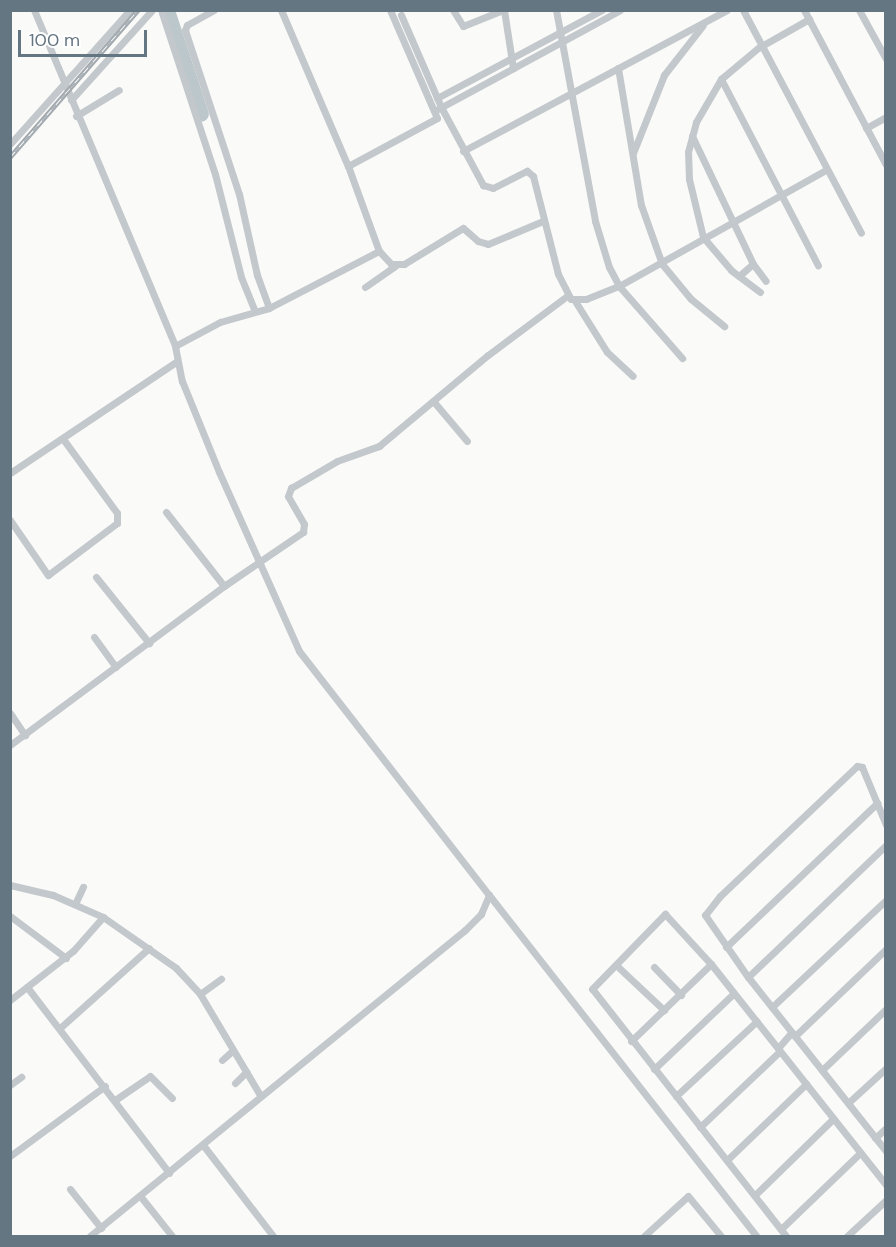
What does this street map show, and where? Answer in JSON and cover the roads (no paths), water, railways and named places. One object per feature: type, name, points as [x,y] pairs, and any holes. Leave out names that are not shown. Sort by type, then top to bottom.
[{"type":"street","points":[[34,10],[64,80],[76,116],[175,346],[176,362],[219,472],[303,657],[488,898],[756,1236]]},
{"type":"street","points":[[10,144],[64,80],[130,10]]},
{"type":"street","points":[[71,100],[152,10]]},
{"type":"street","points":[[161,10],[214,174],[241,277],[256,311]]},
{"type":"street","points":[[214,10],[187,25],[185,30],[240,194],[257,275],[268,308]]},
{"type":"street","points":[[281,10],[348,166],[379,250],[395,266]]},
{"type":"street","points":[[390,10],[439,113],[481,182],[489,189],[530,172],[567,296],[575,301],[607,352],[633,376]]},
{"type":"street","points":[[453,10],[462,26],[503,10],[513,68]]},
{"type":"street","points":[[556,10],[595,221],[609,267],[619,286],[682,358]]},
{"type":"street","points":[[437,98],[510,57],[559,34],[602,10]]},
{"type":"street","points":[[348,166],[513,68],[620,10]]},
{"type":"street","points":[[463,151],[727,10]]},
{"type":"street","points":[[738,10],[761,48]]},
{"type":"street","points":[[743,10],[761,48],[861,232]]},
{"type":"street","points":[[804,10],[885,165]]},
{"type":"street","points":[[860,10],[885,58]]},
{"type":"street","points":[[402,15],[437,98],[439,113]]},
{"type":"street","points":[[760,292],[739,276],[703,237],[687,166],[692,136],[721,79],[761,48],[809,20]]},
{"type":"street","points":[[632,156],[664,75],[706,22]]},
{"type":"street","points":[[618,68],[641,205],[662,264],[691,299],[724,326]]},
{"type":"street","points":[[721,79],[778,194],[818,266]]},
{"type":"street","points":[[76,116],[119,90]]},
{"type":"street","points":[[866,128],[885,117]]},
{"type":"street","points":[[692,136],[735,220],[753,264],[766,281]]},
{"type":"street","points":[[575,301],[619,286],[662,264],[703,237],[778,194],[826,170]]},
{"type":"street","points":[[365,287],[395,266],[408,262],[463,228],[478,241],[488,244],[543,221]]},
{"type":"street","points":[[175,346],[220,322],[268,308],[379,250]]},
{"type":"street","points":[[739,276],[753,264]]},
{"type":"street","points":[[10,745],[232,580],[305,529],[288,496],[291,488],[348,458],[360,456],[383,444],[567,296]]},
{"type":"street","points":[[10,473],[176,362]]},
{"type":"street","points":[[434,402],[466,441]]},
{"type":"street","points":[[10,519],[48,576],[117,523],[117,513],[63,439]]},
{"type":"street","points":[[166,513],[224,586]]},
{"type":"street","points":[[96,577],[149,643]]},
{"type":"street","points":[[94,637],[116,667]]},
{"type":"street","points":[[10,713],[25,735]]},
{"type":"street","points":[[885,825],[862,767],[857,766],[720,896],[705,915],[748,976],[885,1151]]},
{"type":"street","points":[[726,947],[877,803]]},
{"type":"street","points":[[748,976],[885,845]]},
{"type":"street","points":[[10,885],[76,900],[149,948],[205,990],[232,1051],[261,1095]]},
{"type":"street","points":[[76,900],[83,887]]},
{"type":"street","points":[[90,1236],[141,1197],[270,1087],[465,930],[484,909],[488,898]]},
{"type":"street","points":[[772,1007],[885,900]]},
{"type":"street","points":[[786,1236],[592,989],[665,914],[735,993],[885,1185]]},
{"type":"street","points":[[10,916],[66,958]]},
{"type":"street","points":[[10,1000],[66,958],[103,917]]},
{"type":"street","points":[[61,1027],[149,948]]},
{"type":"street","points":[[700,1126],[793,1033],[885,949]]},
{"type":"street","points":[[632,1041],[711,964]]},
{"type":"street","points":[[615,965],[664,1010]]},
{"type":"street","points":[[654,967],[681,994]]},
{"type":"street","points":[[205,990],[221,979]]},
{"type":"street","points":[[27,987],[61,1027],[169,1173]]},
{"type":"street","points":[[654,1069],[735,993]]},
{"type":"street","points":[[822,1070],[885,1009]]},
{"type":"street","points":[[676,1096],[757,1021]]},
{"type":"street","points":[[222,1060],[232,1051]]},
{"type":"street","points":[[848,1103],[885,1068]]},
{"type":"street","points":[[235,1083],[246,1072]]},
{"type":"street","points":[[115,1100],[150,1076],[172,1098]]},
{"type":"street","points":[[10,1085],[21,1077]]},
{"type":"street","points":[[726,1160],[806,1084]]},
{"type":"street","points":[[10,1156],[105,1086]]},
{"type":"street","points":[[755,1195],[833,1119]]},
{"type":"street","points":[[875,1138],[885,1128]]},
{"type":"street","points":[[203,1145],[273,1236]]},
{"type":"street","points":[[781,1229],[860,1153]]},
{"type":"street","points":[[70,1189],[101,1228]]},
{"type":"street","points":[[644,1236],[688,1196],[718,1235]]},
{"type":"street","points":[[141,1197],[172,1236]]},
{"type":"street","points":[[847,1236],[885,1200]]},
{"type":"waterway","points":[[167,10],[201,114]]},
{"type":"railway","points":[[10,157],[138,10]]}]
